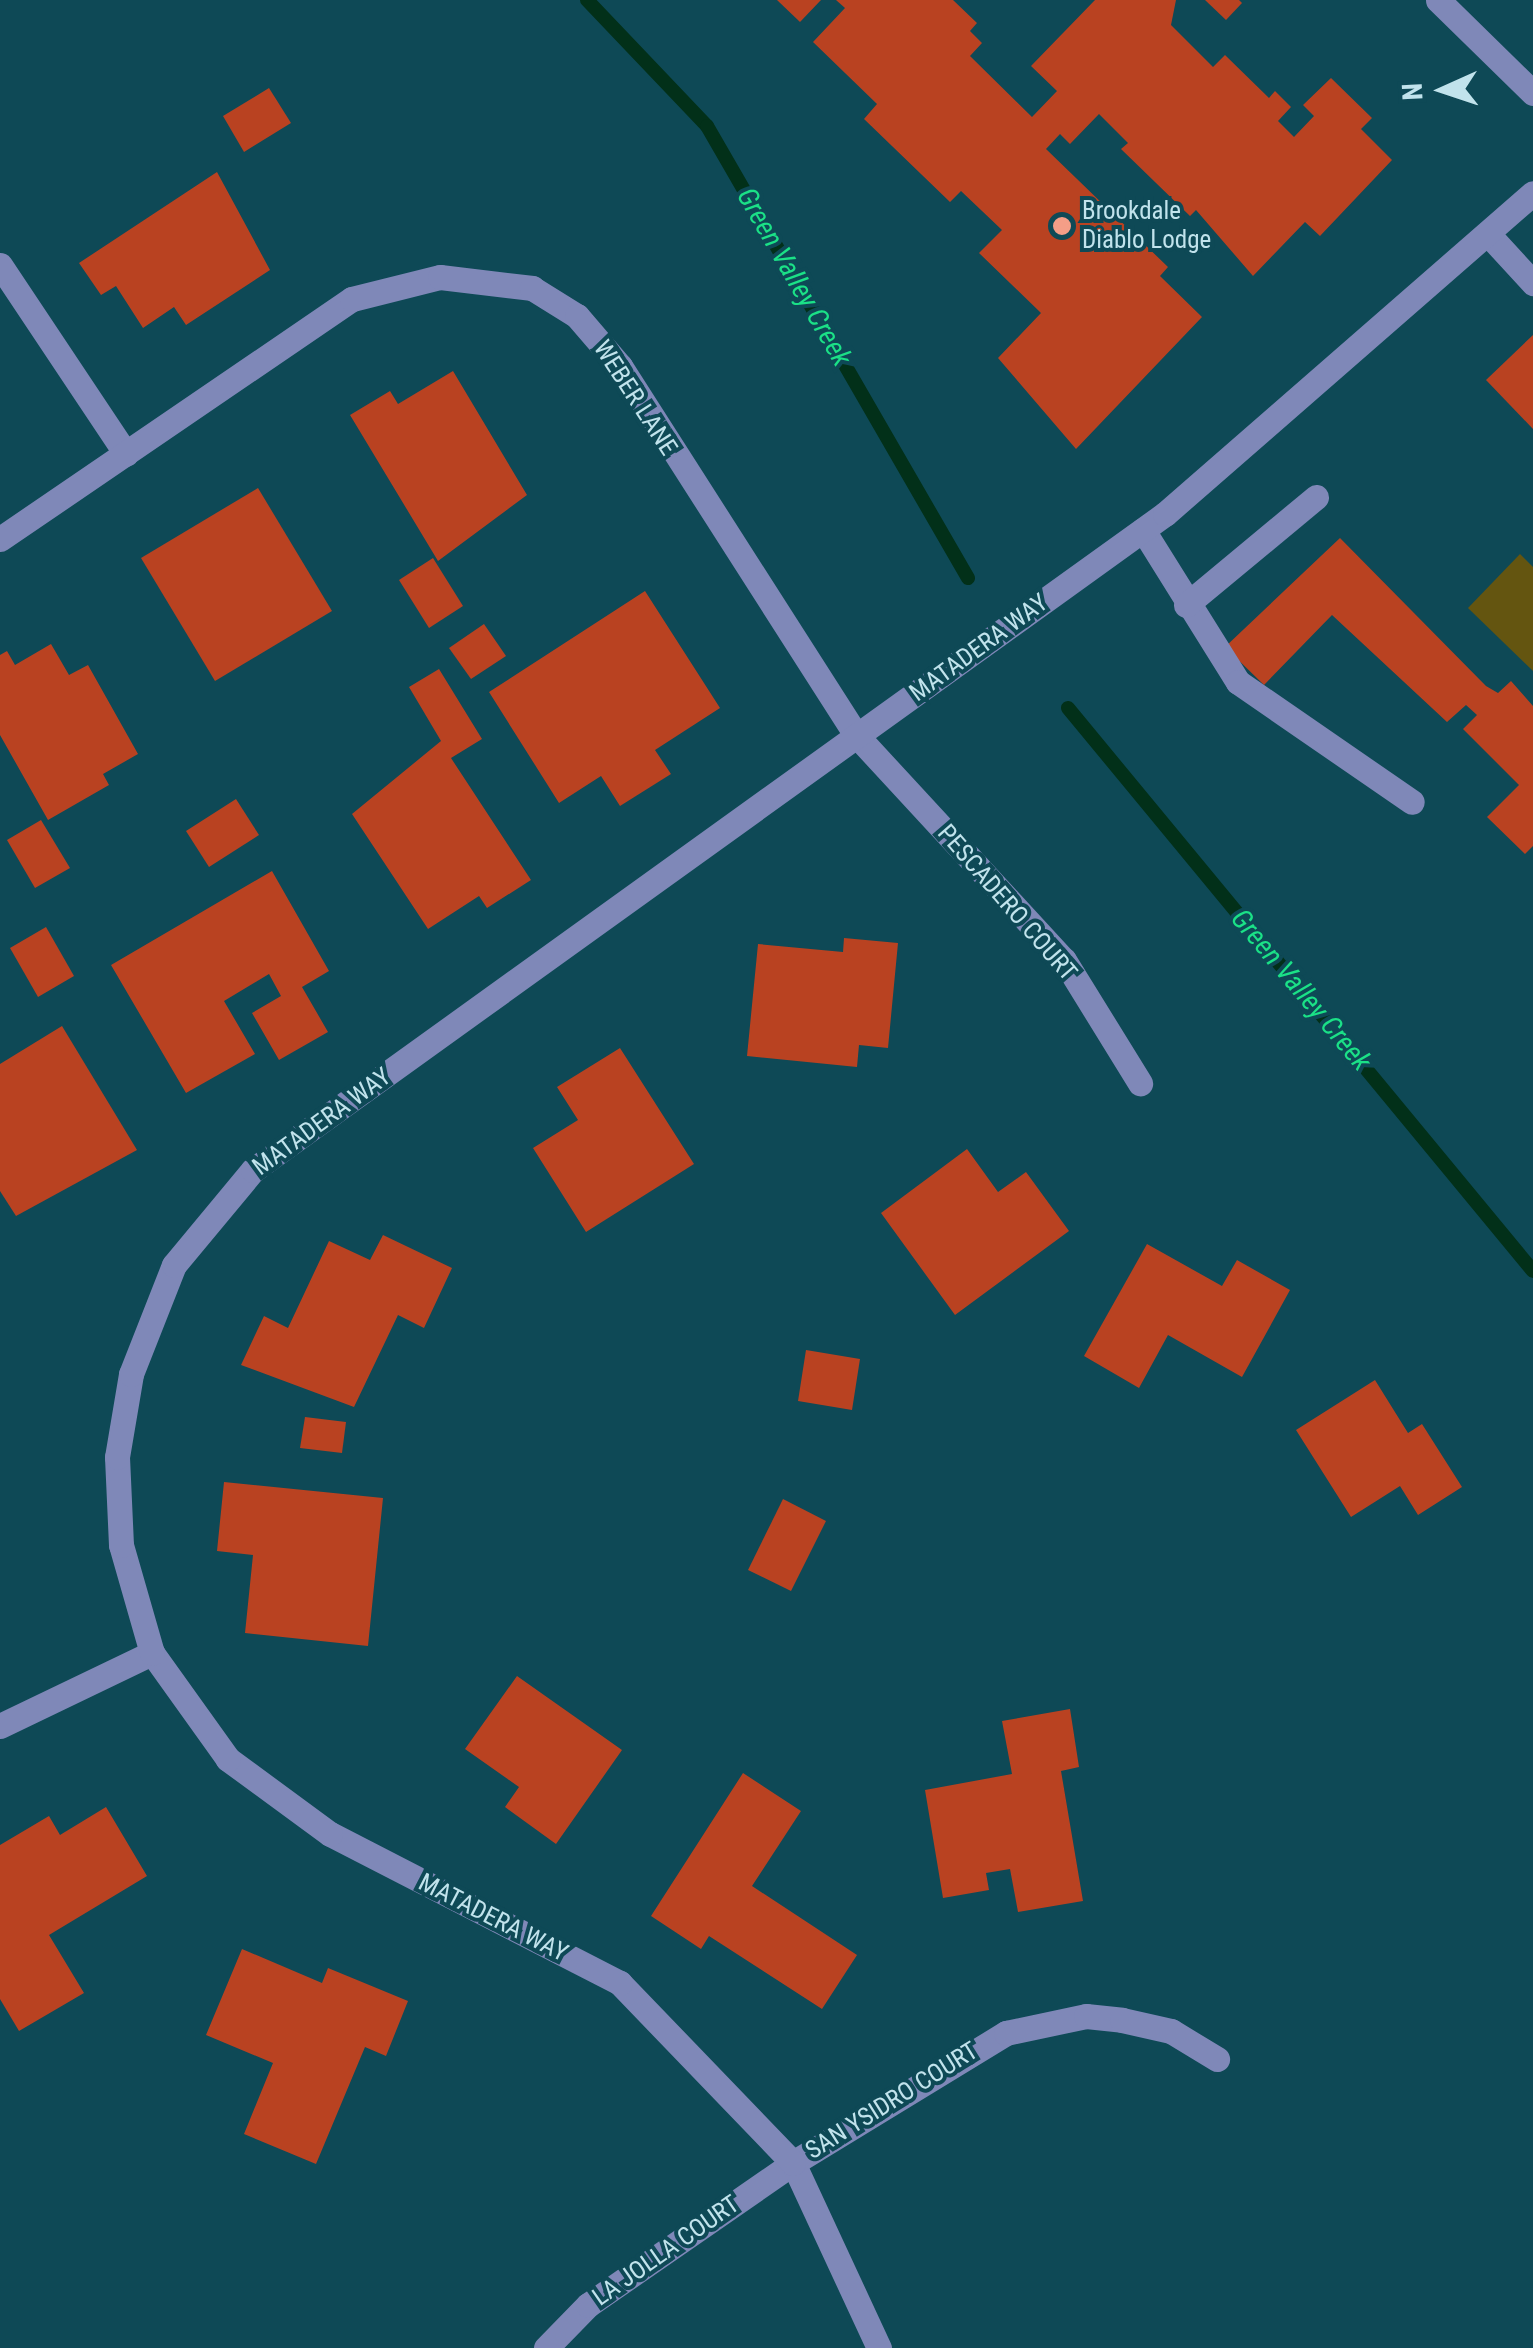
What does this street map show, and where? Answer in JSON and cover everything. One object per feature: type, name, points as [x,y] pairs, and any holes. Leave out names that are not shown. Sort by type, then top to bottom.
[{"type":"street","points":[[1438,0],[1533,93]]},
{"type":"street","name":"MATADERA WAY","points":[[879,2348],[794,2163],[620,1983],[330,1834],[228,1759],[152,1654],[120,1545],[117,1456],[131,1374],[174,1265],[253,1170],[1143,530],[1533,193]]},
{"type":"street","points":[[1488,234],[1533,283]]},
{"type":"street","points":[[0,264],[126,454]]},
{"type":"street","name":"WEBER LANE","points":[[0,539],[352,299],[440,277],[532,288],[577,316],[620,366],[857,736]]},
{"type":"street","points":[[1186,605],[1316,497]]},
{"type":"street","points":[[1143,530],[1186,605],[1238,682],[1412,802]]},
{"type":"street","name":"PESCADERO COURT","points":[[857,736],[1064,960],[1140,1083]]},
{"type":"street","points":[[0,1726],[152,1654]]},
{"type":"street","name":"SAN YSIDRO COURT","points":[[794,2163],[965,2052],[1046,2021],[1122,2020],[1171,2032],[1217,2060]]},
{"type":"street","name":"LA JOLLA COURT","points":[[546,2348],[588,2305],[794,2163]]},
{"type":"shaded area","points":[[1520,554],[1533,567],[1533,671],[1468,608]]},
{"type":"building","points":[[777,0],[821,0],[800,22]]},
{"type":"building","name":"Brookdale Diablo Lodge","points":[[836,0],[953,0],[977,23],[970,31],[982,43],[970,56],[1032,117],[1057,91],[1031,66],[1095,0],[1176,0],[1171,25],[1213,67],[1225,55],[1269,98],[1275,91],[1291,107],[1278,121],[1294,137],[1314,116],[1303,105],[1331,78],[1372,118],[1361,129],[1392,160],[1320,236],[1305,222],[1253,276],[1196,210],[1190,216],[1121,149],[1128,143],[1099,114],[1070,144],[1060,134],[1046,149],[1168,267],[1160,276],[1202,317],[1076,449],[998,358],[1041,313],[979,253],[1002,230],[961,191],[950,202],[864,119],[877,104],[813,42],[845,8]]},
{"type":"building","points":[[1205,0],[1239,0],[1242,3],[1226,20]]},
{"type":"building","points":[[269,88],[291,123],[244,152],[223,116]]},
{"type":"building","points":[[217,172],[270,270],[186,325],[174,307],[143,328],[116,286],[101,295],[79,263]]},
{"type":"building","points":[[1533,335],[1533,429],[1486,380]]},
{"type":"building","points":[[453,371],[527,495],[438,561],[350,415],[390,391],[398,404]]},
{"type":"building","points":[[258,488],[332,611],[215,681],[141,558]]},
{"type":"building","points":[[1340,538],[1486,686],[1498,693],[1511,681],[1533,706],[1533,846],[1525,854],[1487,817],[1519,785],[1463,729],[1477,715],[1466,705],[1447,722],[1332,615],[1264,685],[1225,647]]},
{"type":"building","points":[[433,558],[463,606],[429,628],[399,580]]},
{"type":"building","points":[[645,591],[720,708],[655,750],[671,774],[620,806],[601,776],[559,803],[489,692]]},
{"type":"building","points":[[484,624],[506,656],[471,679],[449,648]]},
{"type":"building","points":[[51,644],[69,675],[88,665],[138,754],[103,774],[109,785],[48,820],[0,735],[0,655],[7,651],[15,665]]},
{"type":"building","points":[[439,669],[482,739],[451,758],[531,880],[487,908],[479,896],[428,929],[352,814],[441,741],[409,687]]},
{"type":"building","points":[[236,799],[259,835],[209,867],[186,831]]},
{"type":"building","points":[[41,820],[70,868],[35,888],[7,840]]},
{"type":"building","points":[[272,871],[329,971],[302,987],[328,1032],[279,1060],[252,1013],[281,996],[269,974],[224,1001],[255,1054],[186,1093],[111,965]]},
{"type":"building","points":[[46,927],[74,976],[38,997],[10,948]]},
{"type":"building","points":[[844,938],[898,943],[888,1048],[859,1045],[857,1067],[747,1056],[758,944],[843,952]]},
{"type":"building","points":[[62,1026],[137,1150],[16,1216],[0,1191],[0,1064]]},
{"type":"building","points":[[620,1048],[694,1164],[586,1232],[533,1148],[578,1120],[557,1087]]},
{"type":"building","points":[[967,1149],[998,1192],[1026,1172],[1069,1231],[955,1315],[881,1213]]},
{"type":"building","points":[[383,1235],[452,1268],[424,1328],[398,1315],[354,1407],[241,1365],[264,1316],[288,1328],[329,1241],[370,1260]]},
{"type":"building","points":[[1147,1244],[1222,1286],[1237,1260],[1290,1290],[1242,1377],[1168,1335],[1139,1388],[1084,1356]]},
{"type":"building","points":[[806,1350],[860,1359],[852,1410],[798,1401]]},
{"type":"building","points":[[1375,1380],[1408,1433],[1422,1424],[1462,1487],[1418,1515],[1400,1486],[1351,1517],[1296,1430]]},
{"type":"building","points":[[305,1417],[346,1422],[342,1453],[300,1448]]},
{"type":"building","points":[[224,1482],[383,1498],[368,1646],[245,1633],[253,1555],[217,1551]]},
{"type":"building","points":[[783,1499],[826,1521],[791,1591],[748,1570]]},
{"type":"building","points":[[517,1676],[622,1750],[556,1844],[505,1807],[519,1787],[465,1749]]},
{"type":"building","points":[[1070,1709],[1079,1767],[1061,1771],[1083,1901],[1018,1912],[1010,1869],[986,1873],[989,1890],[943,1898],[925,1790],[1012,1774],[1002,1721]]},
{"type":"building","points":[[743,1773],[801,1811],[752,1886],[857,1955],[822,2009],[709,1936],[701,1949],[651,1916]]},
{"type":"building","points":[[106,1807],[147,1876],[49,1935],[84,1993],[19,2031],[0,1999],[0,1845],[49,1816],[60,1835]]},
{"type":"building","points":[[242,1949],[322,1983],[328,1968],[408,2001],[386,2056],[365,2047],[316,2164],[244,2134],[273,2063],[206,2035]]},
{"type":"waterway","name":"Green Valley Creek","points":[[587,0],[707,126],[968,578]]},
{"type":"waterway","name":"Green Valley Creek","points":[[1068,708],[1533,1271]]},
{"type":"place","name":"Brookdale Diablo Lodge","points":[[1062,226]]}]
